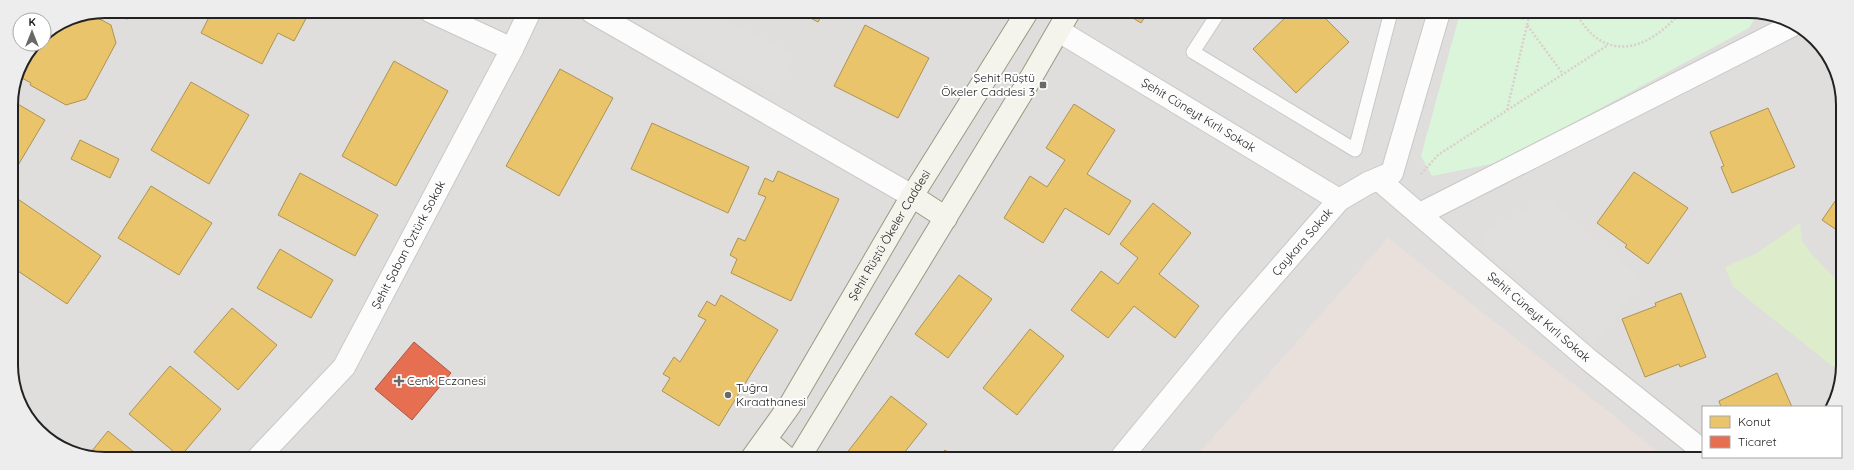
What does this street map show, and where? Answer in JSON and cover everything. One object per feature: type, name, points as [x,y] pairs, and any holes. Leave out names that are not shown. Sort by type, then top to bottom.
[{"type":"street","points":[[445,18],[512,49]]},
{"type":"street","name":"Şehit Şaban Öztürk Sokak","points":[[264,452],[344,367],[527,18]]},
{"type":"street","points":[[602,18],[912,196],[946,218]]},
{"type":"street","name":"Şehit Rüştü Ökeler Caddesi","points":[[757,452],[794,399],[912,196],[1023,18]]},
{"type":"street","points":[[803,452],[946,218],[1066,18]]},
{"type":"street","name":"Çaykara Sokak","points":[[1125,452],[1232,323],[1339,200],[1392,173],[1437,18]]},
{"type":"street","points":[[1420,214],[1788,28]]},
{"type":"street","name":"Şehit Cüneyt Kırlı Sokak","points":[[1058,31],[1339,200]]},
{"type":"street","name":"Şehit Cüneyt Kırlı Sokak","points":[[1378,179],[1589,360],[1702,450]]},
{"type":"street","points":[[766,440],[780,452]]},
{"type":"lane","points":[[1215,18],[1193,52],[1355,150],[1389,18]]},
{"type":"path","points":[[1507,110],[1529,18]]},
{"type":"path","points":[[1580,18],[1591,33],[1608,45],[1623,47],[1646,40],[1668,26],[1675,18]]},
{"type":"path","points":[[1527,24],[1563,74]]},
{"type":"path","points":[[1421,174],[1438,155],[1608,45]]},
{"type":"shaded area","points":[[105,18],[1749,18],[1766,20],[1793,30],[1811,43],[1827,66],[1834,88],[1836,99],[1836,371],[1833,388],[1825,406],[1702,406],[1702,452],[105,452],[88,450],[66,443],[43,427],[30,409],[25,398],[21,388],[18,365],[18,99],[21,82],[27,66],[36,52],[52,52],[52,37],[66,27],[77,23]]},
{"type":"shaded area","points":[[638,18],[725,18],[794,54],[778,96]]},
{"type":"shaded area","points":[[1548,198],[1642,281],[1594,344],[1487,251],[1483,232]]},
{"type":"shaded area","points":[[1388,238],[1658,452],[1200,452]]},
{"type":"green space","points":[[1459,18],[1755,19],[1749,28],[1501,162],[1432,176],[1421,156]]},
{"type":"green space","points":[[1800,223],[1802,241],[1810,252],[1836,280],[1836,369],[1733,287],[1725,267],[1757,253]]},
{"type":"building: Konut","points":[[208,18],[306,18],[294,41],[278,33],[262,64],[201,33]]},
{"type":"building: Konut","points":[[810,18],[820,18],[818,22]]},
{"type":"building: Konut","points":[[1133,18],[1144,18],[1141,23]]},
{"type":"building: Konut","points":[[1285,18],[1325,18],[1349,42],[1296,93],[1253,49]]},
{"type":"building: Konut","points":[[93,19],[99,19],[111,25],[116,43],[86,99],[66,105],[30,85],[31,83],[22,78],[27,66],[36,52],[52,52],[52,37],[61,30],[82,21]]},
{"type":"building: Konut","points":[[865,25],[929,58],[898,118],[834,86]]},
{"type":"building: Konut","points":[[394,61],[448,91],[396,186],[342,156]]},
{"type":"building: Konut","points":[[560,69],[613,98],[559,196],[506,166]]},
{"type":"building: Konut","points":[[191,82],[249,115],[209,184],[151,150]]},
{"type":"building: Konut","points":[[18,104],[45,120],[18,165]]},
{"type":"building: Konut","points":[[1074,104],[1115,130],[1087,174],[1131,201],[1109,235],[1065,208],[1043,243],[1004,218],[1030,176],[1047,187],[1065,160],[1046,148]]},
{"type":"building: Konut","points":[[1768,108],[1795,167],[1732,193],[1721,167],[1724,166],[1710,132]]},
{"type":"building: Konut","points":[[652,123],[749,167],[728,213],[631,169]]},
{"type":"building: Konut","points":[[80,140],[119,159],[110,178],[71,159]]},
{"type":"building: Konut","points":[[778,171],[839,199],[791,301],[731,273],[737,259],[730,255],[738,238],[745,241],[766,197],[758,194],[765,178],[773,182]]},
{"type":"building: Konut","points":[[1634,172],[1688,208],[1648,264],[1625,247],[1627,245],[1597,223]]},
{"type":"building: Konut","points":[[300,173],[378,215],[355,256],[278,215]]},
{"type":"building: Konut","points":[[151,186],[212,223],[179,275],[118,238]]},
{"type":"building: Konut","points":[[18,199],[101,256],[67,304],[18,271]]},
{"type":"building: Konut","points":[[1836,200],[1836,230],[1822,220]]},
{"type":"building: Konut","points":[[1153,203],[1191,233],[1159,274],[1199,306],[1175,338],[1134,306],[1108,338],[1071,310],[1101,271],[1118,284],[1138,258],[1120,244]]},
{"type":"building: Konut","points":[[280,249],[333,280],[311,318],[257,288]]},
{"type":"building: Konut","points":[[959,275],[992,299],[948,358],[915,334]]},
{"type":"building: Konut","points":[[1681,293],[1706,357],[1680,367],[1679,364],[1645,377],[1622,319],[1656,306],[1655,303]]},
{"type":"building: Konut","points":[[721,295],[778,330],[719,426],[662,391],[670,378],[663,374],[674,357],[680,362],[706,320],[698,316],[707,301],[715,306]]},
{"type":"building: Konut","points":[[232,308],[277,345],[238,390],[194,352]]},
{"type":"building: Konut","points":[[1030,329],[1064,356],[1017,415],[983,388]]},
{"type":"building: Konut","points":[[170,366],[221,409],[184,452],[174,452],[129,414]]},
{"type":"building: Konut","points":[[1777,373],[1792,406],[1721,406],[1719,401]]},
{"type":"building: Konut","points":[[891,396],[927,424],[905,452],[848,452]]},
{"type":"building: Konut","points":[[108,431],[134,452],[105,452],[92,451]]},
{"type":"building: Ticaret","points":[[414,342],[451,373],[412,420],[375,389]]},
{"type":"place","name":"Şehit Rüştü Ökeler Caddesi 3","points":[[1043,85]]},
{"type":"place","name":"Cenk Eczanesi","points":[[399,381]]},
{"type":"place","name":"Tuğra Kıraathanesi","points":[[728,395]]}]
